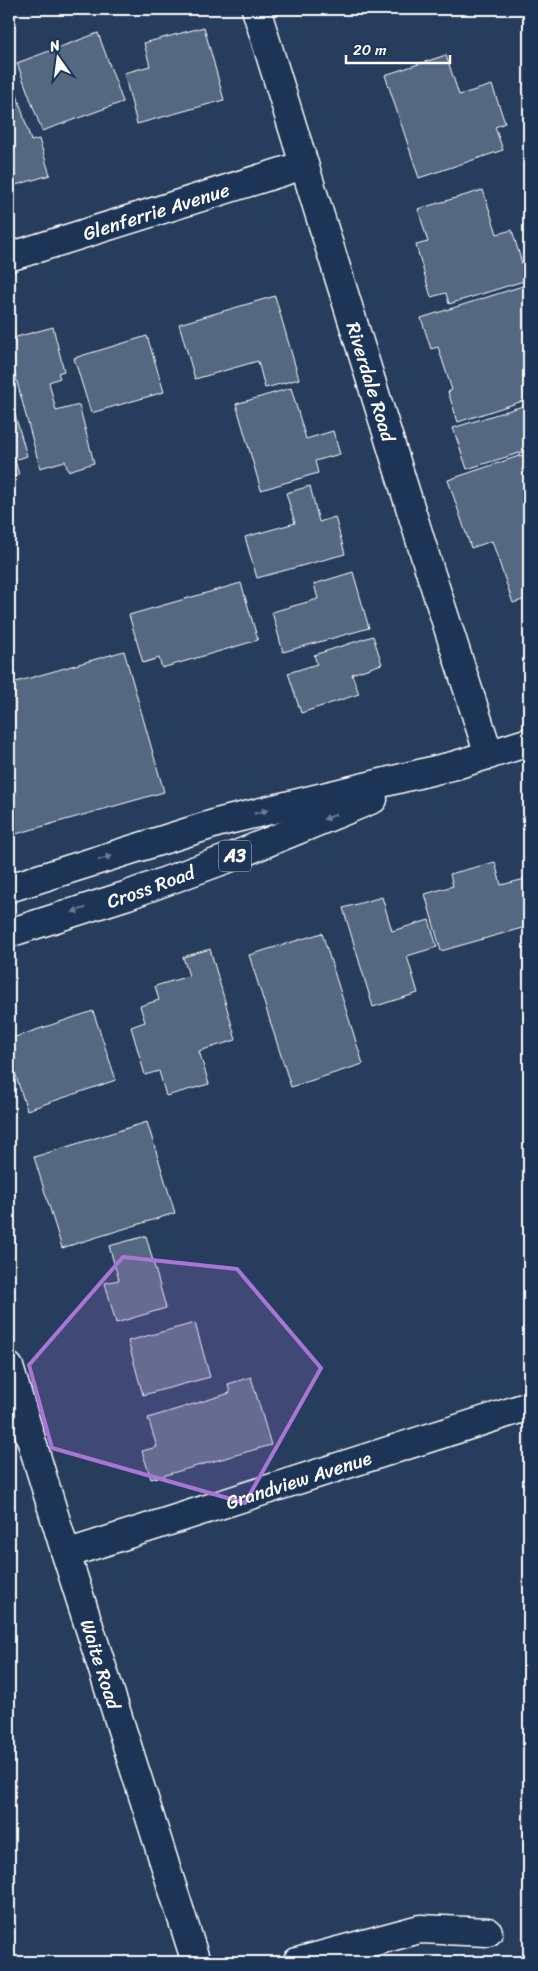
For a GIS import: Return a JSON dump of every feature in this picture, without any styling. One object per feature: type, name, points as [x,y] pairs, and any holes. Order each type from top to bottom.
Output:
[{"type":"main road","name":"Riverdale Road","points":[[256,9],[489,755]]},
{"type":"main road","name":"Glenferrie Avenue","points":[[9,257],[304,165]]},
{"type":"main road","name":"Cross Road","points":[[9,888],[220,822],[456,765],[529,742]]},
{"type":"main road","name":"Cross Road","points":[[9,933],[128,895],[229,858],[456,765]]},
{"type":"main road","name":"Waite Road","points":[[9,1367],[66,1554],[196,1962]]},
{"type":"main road","name":"Grandview Avenue","points":[[66,1554],[529,1406]]},
{"type":"main road","points":[[296,1962],[420,1929],[488,1932]]},
{"type":"highlighted area","points":[[123,1257],[237,1269],[321,1368],[245,1503],[52,1448],[29,1365]]},
{"type":"building","points":[[204,27],[224,100],[137,124],[124,73],[150,66],[144,43]]},
{"type":"building","points":[[98,33],[123,102],[42,131],[17,63]]},
{"type":"building","points":[[446,55],[459,95],[492,85],[505,123],[495,127],[503,150],[419,178],[385,75]]},
{"type":"building","points":[[9,68],[31,141],[39,139],[50,175],[9,187]]},
{"type":"building","points":[[483,190],[497,234],[512,230],[527,280],[449,304],[446,293],[431,297],[416,245],[428,242],[418,209]]},
{"type":"building","points":[[529,284],[529,399],[458,422],[448,392],[452,390],[438,347],[431,349],[421,318]]},
{"type":"building","points":[[275,296],[299,379],[265,388],[258,361],[195,379],[179,324]]},
{"type":"building","points":[[53,327],[64,371],[58,373],[60,378],[49,382],[56,411],[79,405],[94,463],[68,471],[65,461],[40,468],[9,352],[9,339]]},
{"type":"building","points":[[147,336],[164,392],[91,413],[74,358]]},
{"type":"building","points":[[291,388],[306,439],[333,431],[340,454],[315,461],[318,473],[261,490],[236,404]]},
{"type":"building","points":[[9,394],[27,456],[15,460],[19,475],[9,478]]},
{"type":"building","points":[[529,404],[529,450],[467,469],[453,428]]},
{"type":"building","points":[[525,454],[529,468],[529,598],[513,603],[492,541],[471,548],[448,480]]},
{"type":"building","points":[[9,478],[13,491],[9,492]]},
{"type":"building","points":[[310,486],[319,522],[335,517],[345,554],[257,578],[245,537],[295,523],[286,493]]},
{"type":"building","points":[[353,572],[369,628],[283,652],[272,612],[318,599],[314,584]]},
{"type":"building","points":[[241,583],[258,640],[162,668],[159,658],[143,663],[129,615]]},
{"type":"building","points":[[373,636],[382,664],[352,674],[359,694],[301,713],[288,673],[317,664],[314,655]]},
{"type":"building","points":[[124,651],[164,792],[9,836],[9,684]]},
{"type":"building","points":[[495,862],[501,885],[529,878],[529,926],[441,951],[425,894],[453,886],[450,874]]},
{"type":"building","points":[[382,897],[392,931],[429,920],[437,947],[407,956],[418,993],[373,1007],[343,908]]},
{"type":"building","points":[[322,933],[363,1064],[291,1087],[249,955]]},
{"type":"building","points":[[210,949],[236,1040],[199,1051],[209,1084],[166,1096],[159,1071],[145,1075],[131,1027],[145,1022],[140,1006],[159,1000],[155,986],[189,976],[183,957]]},
{"type":"building","points":[[93,1011],[116,1080],[27,1110],[9,1055],[9,1039]]},
{"type":"building","points":[[147,1122],[175,1213],[62,1248],[34,1157]]},
{"type":"building","points":[[146,1236],[166,1308],[116,1323],[105,1283],[119,1280],[109,1246]]},
{"type":"building","points":[[195,1323],[210,1377],[143,1395],[128,1341]]},
{"type":"building","points":[[251,1377],[271,1445],[151,1479],[142,1451],[157,1447],[148,1418],[230,1393],[228,1384]]}]
